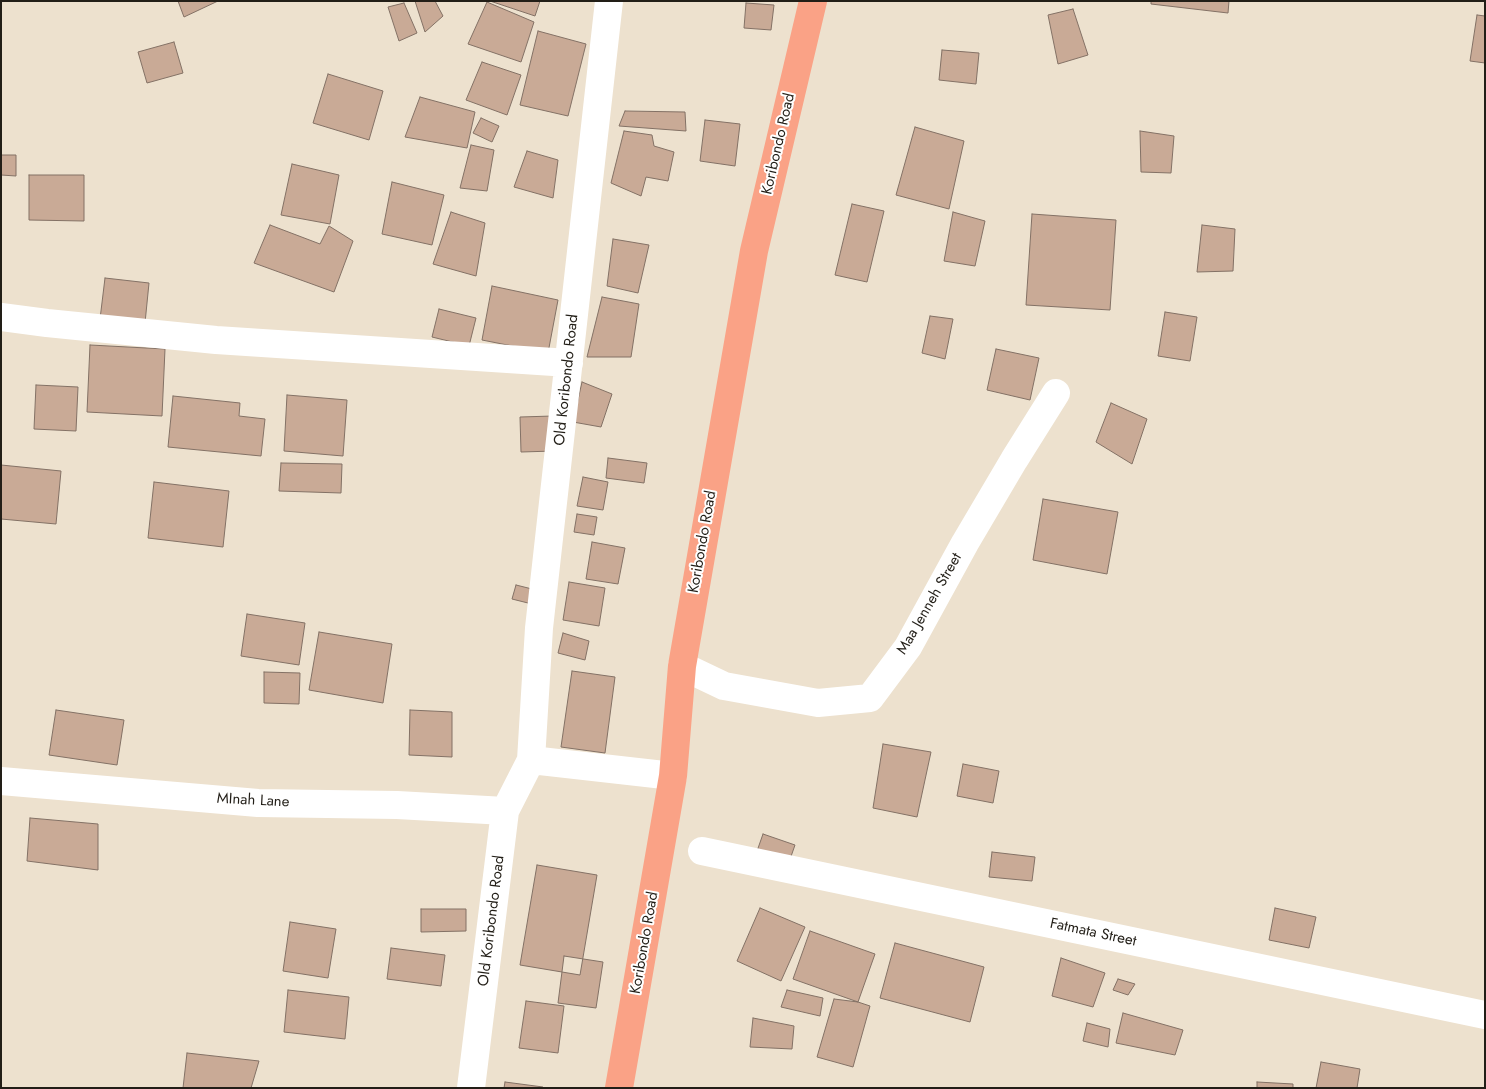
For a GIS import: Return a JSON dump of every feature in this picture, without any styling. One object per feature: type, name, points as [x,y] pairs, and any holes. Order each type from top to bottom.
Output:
[{"type":"highway","name":"Koribondo Road","points":[[620,1088],[673,776],[682,666],[754,251],[813,1]]},
{"type":"street","name":"Old Koribondo Road","points":[[472,1088],[505,811],[531,760],[538,628],[609,1]]},
{"type":"street","points":[[1,317],[216,340],[569,363]]},
{"type":"street","name":"Maa Jenneh Street","points":[[682,666],[724,686],[818,703],[870,698],[908,647],[965,543],[1056,393]]},
{"type":"street","points":[[531,760],[673,776]]},
{"type":"street","name":"MInah Lane","points":[[1,781],[258,803],[397,805],[505,811]]},
{"type":"street","name":"Fatmata Street","points":[[702,851],[1485,1015]]},
{"type":"building","points":[[178,1],[218,1],[184,17]]},
{"type":"building","points":[[415,1],[435,1],[443,16],[425,32]]},
{"type":"building","points":[[490,1],[540,1],[535,16]]},
{"type":"building","points":[[1151,1],[1229,1],[1228,13],[1151,4]]},
{"type":"building","points":[[487,2],[534,22],[521,62],[468,44]]},
{"type":"building","points":[[404,3],[417,33],[399,41],[388,7]]},
{"type":"building","points":[[746,3],[774,5],[771,30],[744,28]]},
{"type":"building","points":[[1073,9],[1088,55],[1058,64],[1048,15]]},
{"type":"building","points":[[1477,15],[1485,16],[1485,63],[1470,61]]},
{"type":"building","points":[[538,31],[586,44],[568,116],[520,105]]},
{"type":"building","points":[[174,42],[183,73],[147,83],[138,52]]},
{"type":"building","points":[[942,50],[979,53],[976,84],[939,80]]},
{"type":"building","points":[[482,62],[521,75],[507,115],[466,100]]},
{"type":"building","points":[[328,74],[383,91],[369,140],[313,123]]},
{"type":"building","points":[[420,97],[475,112],[467,148],[405,137]]},
{"type":"building","points":[[625,111],[685,112],[686,131],[619,126]]},
{"type":"building","points":[[481,118],[499,126],[492,142],[473,133]]},
{"type":"building","points":[[705,120],[740,124],[735,166],[700,161]]},
{"type":"building","points":[[915,127],[964,141],[949,209],[896,195]]},
{"type":"building","points":[[624,131],[652,135],[654,146],[674,152],[668,181],[646,177],[641,196],[611,183]]},
{"type":"building","points":[[1140,131],[1174,136],[1171,173],[1141,172]]},
{"type":"building","points":[[471,145],[494,150],[487,191],[460,188]]},
{"type":"building","points":[[527,151],[558,160],[553,198],[514,187]]},
{"type":"building","points":[[1,155],[16,155],[16,176],[1,175]]},
{"type":"building","points":[[292,164],[339,175],[330,224],[281,215]]},
{"type":"building","points":[[29,175],[84,175],[84,221],[29,220]]},
{"type":"building","points":[[392,182],[444,195],[432,245],[382,234]]},
{"type":"building","points":[[852,204],[884,211],[867,282],[835,275]]},
{"type":"building","points":[[451,212],[485,223],[476,276],[433,264]]},
{"type":"building","points":[[953,212],[985,221],[975,266],[944,261]]},
{"type":"building","points":[[1032,214],[1116,220],[1110,310],[1026,305]]},
{"type":"building","points":[[270,225],[320,244],[329,226],[353,241],[334,292],[254,263]]},
{"type":"building","points":[[1202,225],[1235,229],[1233,271],[1197,272]]},
{"type":"building","points":[[613,239],[649,245],[638,293],[607,286]]},
{"type":"building","points":[[105,278],[149,283],[145,323],[100,319]]},
{"type":"building","points":[[492,286],[558,300],[548,353],[482,340]]},
{"type":"building","points":[[602,297],[639,304],[631,357],[587,357]]},
{"type":"building","points":[[439,309],[476,318],[469,346],[432,337]]},
{"type":"building","points":[[1165,312],[1197,317],[1190,361],[1158,356]]},
{"type":"building","points":[[930,316],[953,319],[945,359],[922,353]]},
{"type":"building","points":[[90,345],[165,349],[162,416],[87,412]]},
{"type":"building","points":[[996,349],[1039,358],[1030,400],[987,390]]},
{"type":"building","points":[[582,382],[612,394],[601,427],[573,422]]},
{"type":"building","points":[[36,385],[78,387],[76,431],[34,429]]},
{"type":"building","points":[[287,395],[347,400],[343,456],[284,451]]},
{"type":"building","points":[[173,396],[240,403],[239,416],[265,419],[261,456],[168,447]]},
{"type":"building","points":[[1111,403],[1147,419],[1132,464],[1096,442]]},
{"type":"building","points":[[553,416],[554,451],[521,452],[520,417]]},
{"type":"building","points":[[608,458],[647,463],[644,483],[606,478]]},
{"type":"building","points":[[281,463],[342,464],[341,493],[279,491]]},
{"type":"building","points":[[1,465],[61,471],[56,524],[1,519]]},
{"type":"building","points":[[583,477],[608,482],[603,510],[577,506]]},
{"type":"building","points":[[154,482],[229,491],[223,547],[148,538]]},
{"type":"building","points":[[1043,499],[1118,512],[1107,574],[1033,560]]},
{"type":"building","points":[[577,514],[597,517],[594,535],[574,532]]},
{"type":"building","points":[[592,542],[625,548],[618,584],[586,579]]},
{"type":"building","points":[[569,582],[605,588],[599,626],[563,620]]},
{"type":"building","points":[[516,585],[536,590],[532,604],[512,599]]},
{"type":"building","points":[[247,614],[305,623],[299,665],[241,656]]},
{"type":"building","points":[[319,632],[392,644],[383,703],[309,690]]},
{"type":"building","points":[[563,633],[589,641],[585,660],[558,653]]},
{"type":"building","points":[[572,671],[615,677],[605,753],[561,747]]},
{"type":"building","points":[[264,672],[300,673],[299,704],[264,703]]},
{"type":"building","points":[[56,710],[124,720],[117,765],[49,755]]},
{"type":"building","points":[[410,710],[452,712],[452,757],[409,755]]},
{"type":"building","points":[[883,744],[931,752],[917,817],[873,808]]},
{"type":"building","points":[[963,764],[999,771],[993,803],[957,796]]},
{"type":"building","points":[[30,818],[98,824],[98,870],[27,861]]},
{"type":"building","points":[[763,834],[795,845],[788,865],[756,854]]},
{"type":"building","points":[[992,852],[1035,857],[1032,881],[989,877]]},
{"type":"building","points":[[537,865],[597,875],[580,975],[520,965]]},
{"type":"building","points":[[760,908],[805,927],[781,981],[737,961]]},
{"type":"building","points":[[1275,908],[1316,917],[1309,948],[1269,940]]},
{"type":"building","points":[[421,909],[466,909],[466,931],[421,932]]},
{"type":"building","points":[[290,922],[336,929],[328,978],[283,971]]},
{"type":"building","points":[[810,931],[875,954],[858,1002],[793,979]]},
{"type":"building","points":[[895,943],[984,967],[970,1022],[880,998]]},
{"type":"building","points":[[391,948],[445,955],[441,986],[387,979]]},
{"type":"building","points":[[564,956],[603,962],[596,1008],[558,1003]]},
{"type":"building","points":[[1061,958],[1105,973],[1093,1007],[1052,996]]},
{"type":"building","points":[[1118,979],[1135,984],[1128,995],[1113,990]]},
{"type":"building","points":[[288,990],[349,997],[345,1039],[284,1032]]},
{"type":"building","points":[[787,990],[823,998],[820,1016],[781,1007]]},
{"type":"building","points":[[834,999],[858,1002],[870,1006],[853,1067],[817,1057]]},
{"type":"building","points":[[526,1001],[564,1006],[558,1053],[519,1048]]},
{"type":"building","points":[[1123,1013],[1183,1030],[1175,1055],[1116,1043]]},
{"type":"building","points":[[753,1018],[794,1026],[792,1049],[750,1047]]},
{"type":"building","points":[[1087,1023],[1110,1029],[1108,1047],[1083,1041]]},
{"type":"building","points":[[187,1053],[259,1061],[251,1088],[183,1088]]},
{"type":"building","points":[[1321,1062],[1360,1069],[1357,1088],[1316,1088]]},
{"type":"building","points":[[505,1082],[543,1087],[543,1088],[504,1088]]},
{"type":"building","points":[[1257,1082],[1293,1084],[1293,1088],[1257,1088]]}]
